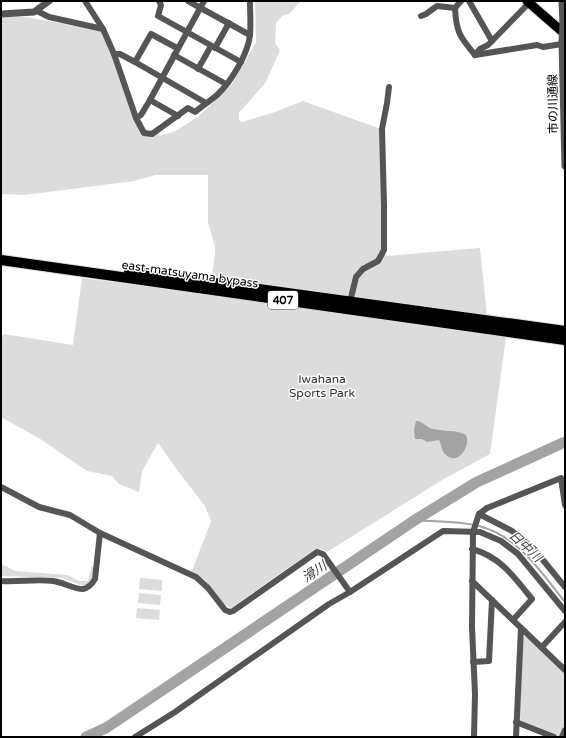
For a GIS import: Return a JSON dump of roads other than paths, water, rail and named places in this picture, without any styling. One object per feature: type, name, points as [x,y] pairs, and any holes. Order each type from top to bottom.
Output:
[{"type":"highway","name":"east-matsuyama bypass","points":[[1,254],[565,332]]},
{"type":"highway","name":"east-matsuyama bypass","points":[[1,260],[565,340]]},
{"type":"main road","points":[[528,2],[563,36]]},
{"type":"street","points":[[1,14],[29,13],[37,11],[49,1]]},
{"type":"street","points":[[85,1],[103,29],[114,54],[136,118],[144,133],[152,134],[188,108],[195,112],[218,94],[226,84],[241,62],[248,46],[250,35],[248,1]]},
{"type":"street","points":[[159,1],[161,4],[158,16],[241,62]]},
{"type":"street","points":[[188,1],[250,35]]},
{"type":"street","points":[[136,118],[141,115],[150,100],[204,1]]},
{"type":"street","points":[[461,1],[458,3],[456,8],[458,32],[475,55]]},
{"type":"street","points":[[469,1],[492,41]]},
{"type":"street","name":"市の川通線","points":[[562,1],[565,166]]},
{"type":"street","points":[[475,55],[480,49],[488,45],[528,2]]},
{"type":"street","points":[[421,16],[437,6],[456,8]]},
{"type":"street","points":[[37,11],[49,17],[103,29]]},
{"type":"street","points":[[198,69],[229,23]]},
{"type":"street","points":[[135,62],[151,34],[178,48]]},
{"type":"street","points":[[475,55],[537,46],[543,47],[563,36]]},
{"type":"street","points":[[114,54],[120,54],[206,103]]},
{"type":"street","points":[[174,55],[226,84]]},
{"type":"street","points":[[350,302],[356,277],[363,269],[378,261],[384,250],[382,129],[389,87]]},
{"type":"street","points":[[150,100],[178,116]]},
{"type":"street","points":[[474,737],[475,694],[473,662],[472,549],[473,532],[479,516],[486,508],[561,478],[565,505]]},
{"type":"street","points":[[1,487],[39,507],[70,515],[100,533],[196,577],[208,588],[223,609],[230,612],[314,553],[320,552],[323,554],[348,590]]},
{"type":"street","points":[[479,516],[512,531],[534,549],[565,586]]},
{"type":"street","points":[[135,737],[175,712],[348,590],[442,531],[480,532],[501,541],[518,554],[565,611]]},
{"type":"street","points":[[1,581],[14,582],[43,580],[64,583],[79,588],[86,588],[91,585],[95,579],[100,533]]},
{"type":"street","points":[[472,549],[492,557],[500,563],[532,599],[513,620]]},
{"type":"street","points":[[472,581],[565,670]]},
{"type":"street","points":[[473,662],[489,661],[492,600]]},
{"type":"street","points":[[542,647],[565,622]]},
{"type":"street","points":[[516,737],[521,628]]},
{"type":"street","points":[[516,722],[554,737]]},
{"type":"street","points":[[562,737],[565,730]]},
{"type":"waterway","name":"滑川","points":[[86,737],[106,728],[415,520],[477,482],[565,442]]},
{"type":"waterway","name":"日中川","points":[[415,520],[463,523],[479,526],[506,538],[528,556],[565,602]]},
{"type":"park label","name":"Iwahana Sports Park","points":[[322,386]]}]
